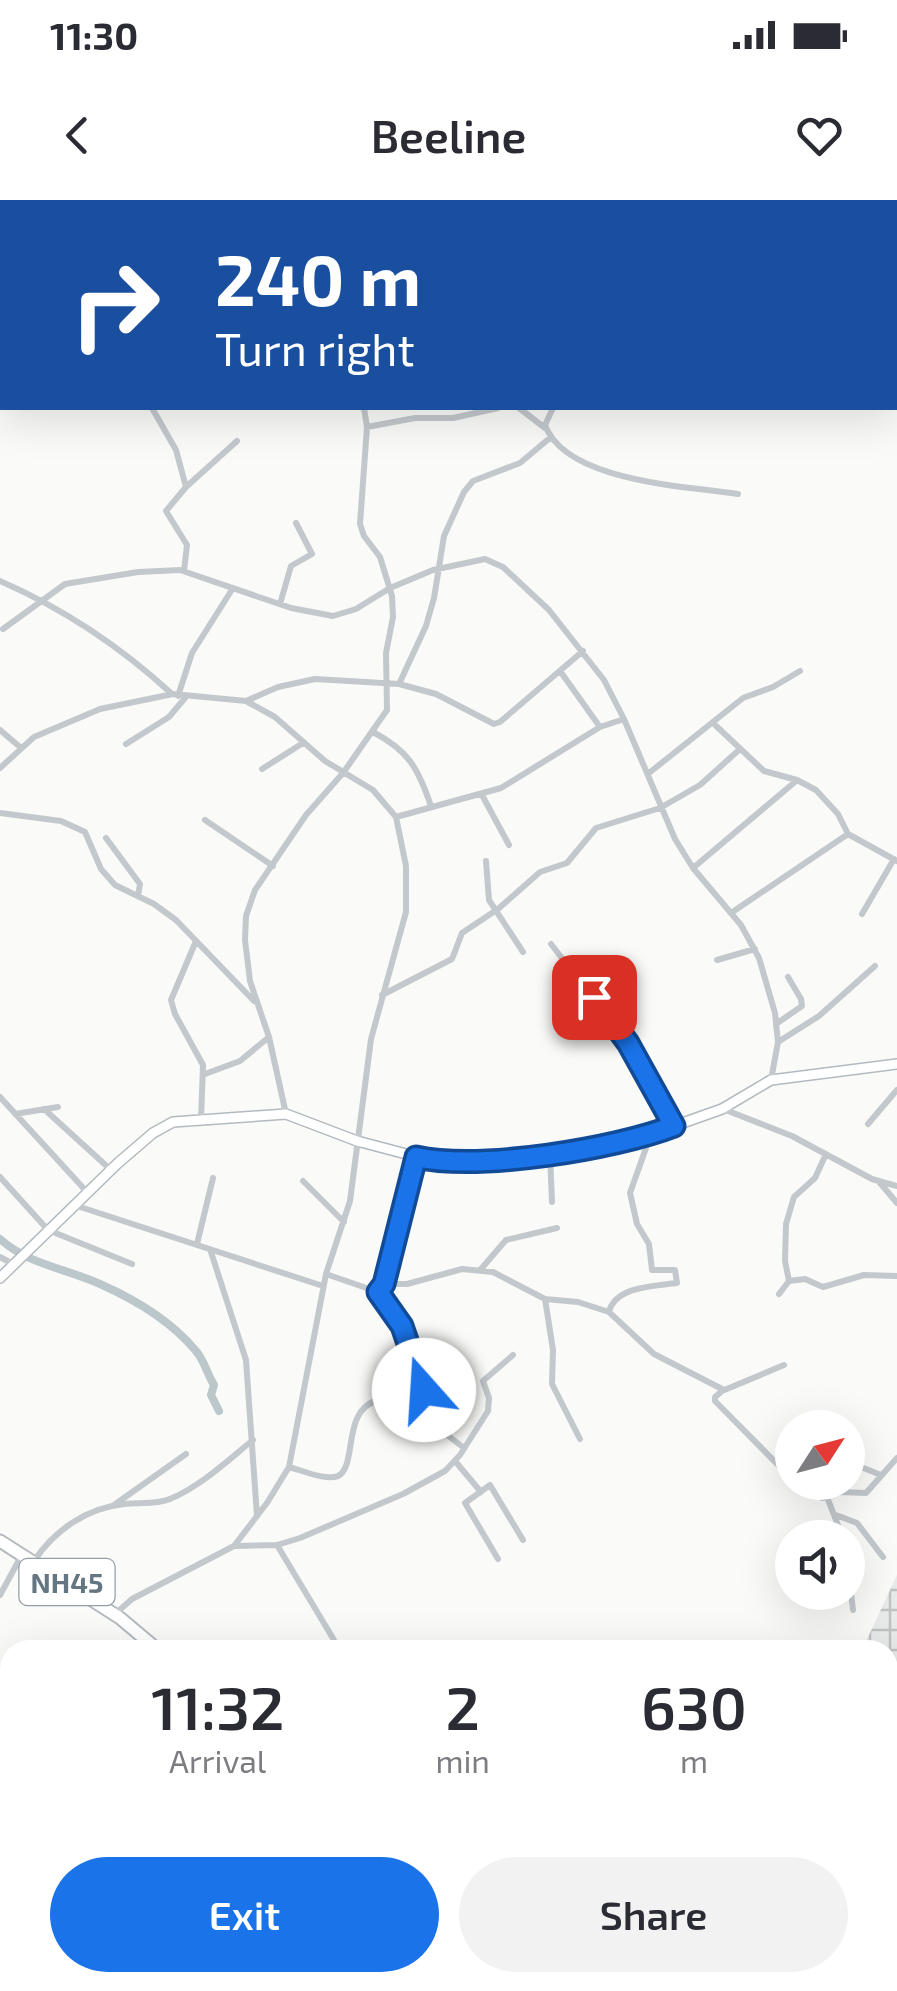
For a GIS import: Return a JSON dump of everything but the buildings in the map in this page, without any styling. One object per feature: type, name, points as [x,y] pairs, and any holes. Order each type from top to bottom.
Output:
[{"type":"highway","name":"NH45","points":[[0,1541],[145,1640]]},
{"type":"highway","name":"NH45","points":[[0,1549],[113,1616]]},
{"type":"street","points":[[153,410],[176,450],[186,487]]},
{"type":"street","points":[[286,1114],[247,960],[245,927],[254,890],[306,814],[343,773],[387,710],[386,653],[393,617],[390,588],[380,557],[360,524],[367,427],[364,410]]},
{"type":"street","points":[[522,410],[577,458],[609,473],[738,494]]},
{"type":"street","points":[[546,428],[552,410]]},
{"type":"street","points":[[367,427],[408,418],[440,420],[468,411]]},
{"type":"street","points":[[400,684],[422,640],[448,524],[469,484],[520,463],[552,437]]},
{"type":"street","points":[[184,571],[187,545],[166,511],[186,487],[237,441]]},
{"type":"street","points":[[280,604],[291,566],[312,554],[296,523]]},
{"type":"street","points":[[3,630],[58,588],[72,582],[160,570],[184,571],[323,616],[343,614],[440,567],[472,559],[495,562],[549,610],[604,680],[660,808],[693,868],[756,949],[776,1024],[778,1042],[772,1080]]},
{"type":"street","points":[[0,581],[43,600],[179,696]]},
{"type":"street","points":[[126,744],[169,717],[192,654],[233,588]]},
{"type":"street","points":[[246,702],[278,687],[315,678],[400,684],[436,694],[494,724],[583,651]]},
{"type":"street","points":[[648,774],[743,698],[800,671]]},
{"type":"street","points":[[560,672],[600,727]]},
{"type":"street","points":[[0,768],[20,746],[82,714],[179,696],[246,702],[275,717],[343,773],[364,782],[396,817],[406,866],[408,901],[371,1039],[350,1201],[323,1286],[289,1467],[234,1546],[132,1599],[113,1616]]},
{"type":"street","points":[[396,817],[482,795],[515,780],[600,727],[624,719]]},
{"type":"street","points":[[713,723],[764,772],[797,780],[829,802],[848,834],[896,860],[862,914]]},
{"type":"street","points":[[0,730],[20,746]]},
{"type":"street","points":[[373,732],[404,752],[418,772],[431,807]]},
{"type":"street","points":[[262,769],[303,743]]},
{"type":"street","points":[[381,995],[452,959],[462,933],[540,872],[572,859],[596,828],[660,808],[700,785],[740,749]]},
{"type":"street","points":[[693,868],[797,780]]},
{"type":"street","points":[[482,795],[509,845]]},
{"type":"street","points":[[0,813],[77,826],[90,839],[96,860],[107,877],[176,920],[258,1006]]},
{"type":"street","points":[[205,820],[273,866]]},
{"type":"street","points":[[731,913],[848,834]]},
{"type":"street","points":[[106,838],[140,884],[138,896]]},
{"type":"street","points":[[486,861],[487,893],[523,952]]},
{"type":"street","points":[[196,941],[171,1000],[205,1074],[201,1120]]},
{"type":"street","points":[[551,944],[622,1033],[674,1126]]},
{"type":"street","points":[[717,960],[756,949]]},
{"type":"street","points":[[778,1042],[819,1016],[875,966]]},
{"type":"street","points":[[776,1024],[802,1006],[788,976]]},
{"type":"street","points":[[205,1074],[240,1061],[269,1037]]},
{"type":"street","points":[[0,1278],[111,1170],[173,1122],[286,1114],[358,1141],[416,1157],[462,1161],[550,1154],[651,1134],[722,1108],[772,1080],[897,1064]]},
{"type":"street","points":[[868,1124],[897,1090]]},
{"type":"street","points":[[0,1097],[87,1192]]},
{"type":"street","points":[[15,1114],[58,1107]]},
{"type":"street","points":[[722,1108],[755,1119],[880,1182],[897,1186]]},
{"type":"street","points":[[44,1109],[111,1170]]},
{"type":"street","points":[[609,1312],[617,1296],[677,1283],[675,1270],[652,1270],[649,1244],[637,1224],[630,1193],[651,1134]]},
{"type":"street","points":[[550,1154],[552,1202]]},
{"type":"street","points":[[779,1294],[789,1281],[786,1224],[794,1196],[815,1178],[826,1154]]},
{"type":"street","points":[[378,1292],[384,1284],[416,1157]]},
{"type":"street","points":[[0,1177],[48,1230],[132,1264]]},
{"type":"street","points":[[197,1244],[213,1178]]},
{"type":"street","points":[[303,1181],[344,1222]]},
{"type":"street","points":[[880,1182],[897,1203]]},
{"type":"street","points":[[74,1205],[323,1286]]},
{"type":"street","points":[[481,1269],[506,1240],[557,1228]]},
{"type":"street","points":[[210,1249],[246,1360],[257,1518]]},
{"type":"street","points":[[0,1257],[14,1265]]},
{"type":"street","points":[[384,1284],[407,1284],[452,1270],[481,1269],[544,1299],[578,1302],[609,1312],[654,1354],[724,1390]]},
{"type":"street","points":[[326,1274],[378,1292],[402,1326],[422,1380],[420,1414]]},
{"type":"street","points":[[789,1281],[805,1280],[823,1287],[864,1275],[897,1276]]},
{"type":"street","points":[[544,1299],[553,1350],[552,1384],[580,1439]]},
{"type":"street","points":[[234,1546],[277,1545],[300,1538],[437,1477],[455,1461],[488,1410],[489,1398],[483,1382],[513,1355]]},
{"type":"street","points":[[775,1462],[716,1404],[714,1396],[784,1364]]},
{"type":"street","points":[[289,1467],[330,1477],[341,1473],[356,1422],[372,1401],[420,1414],[464,1448]]},
{"type":"street","points":[[34,1561],[58,1532],[82,1517],[114,1506],[170,1499],[254,1440]]},
{"type":"street","points":[[114,1506],[186,1454]]},
{"type":"street","points":[[865,1493],[897,1458]]},
{"type":"street","points":[[455,1461],[480,1492]]},
{"type":"street","points":[[865,1469],[881,1475]]},
{"type":"street","points":[[498,1559],[465,1503],[480,1492],[490,1485],[524,1540]]},
{"type":"street","points":[[829,1500],[838,1520]]},
{"type":"street","points":[[836,1515],[857,1524],[883,1557]]},
{"type":"street","points":[[277,1545],[334,1640]]},
{"type":"street","points":[[0,1595],[19,1560]]},
{"type":"shaded area","points":[[897,1575],[897,1640],[867,1640]]},
{"type":"waterway","points":[[0,1239],[35,1260],[113,1290],[164,1321],[199,1355],[214,1385],[211,1395],[219,1411]]},
{"type":"route","points":[[424,1390],[402,1326],[378,1292],[384,1284],[416,1157],[462,1161],[550,1154],[630,1140],[674,1126],[628,1043],[594,997]]}]
